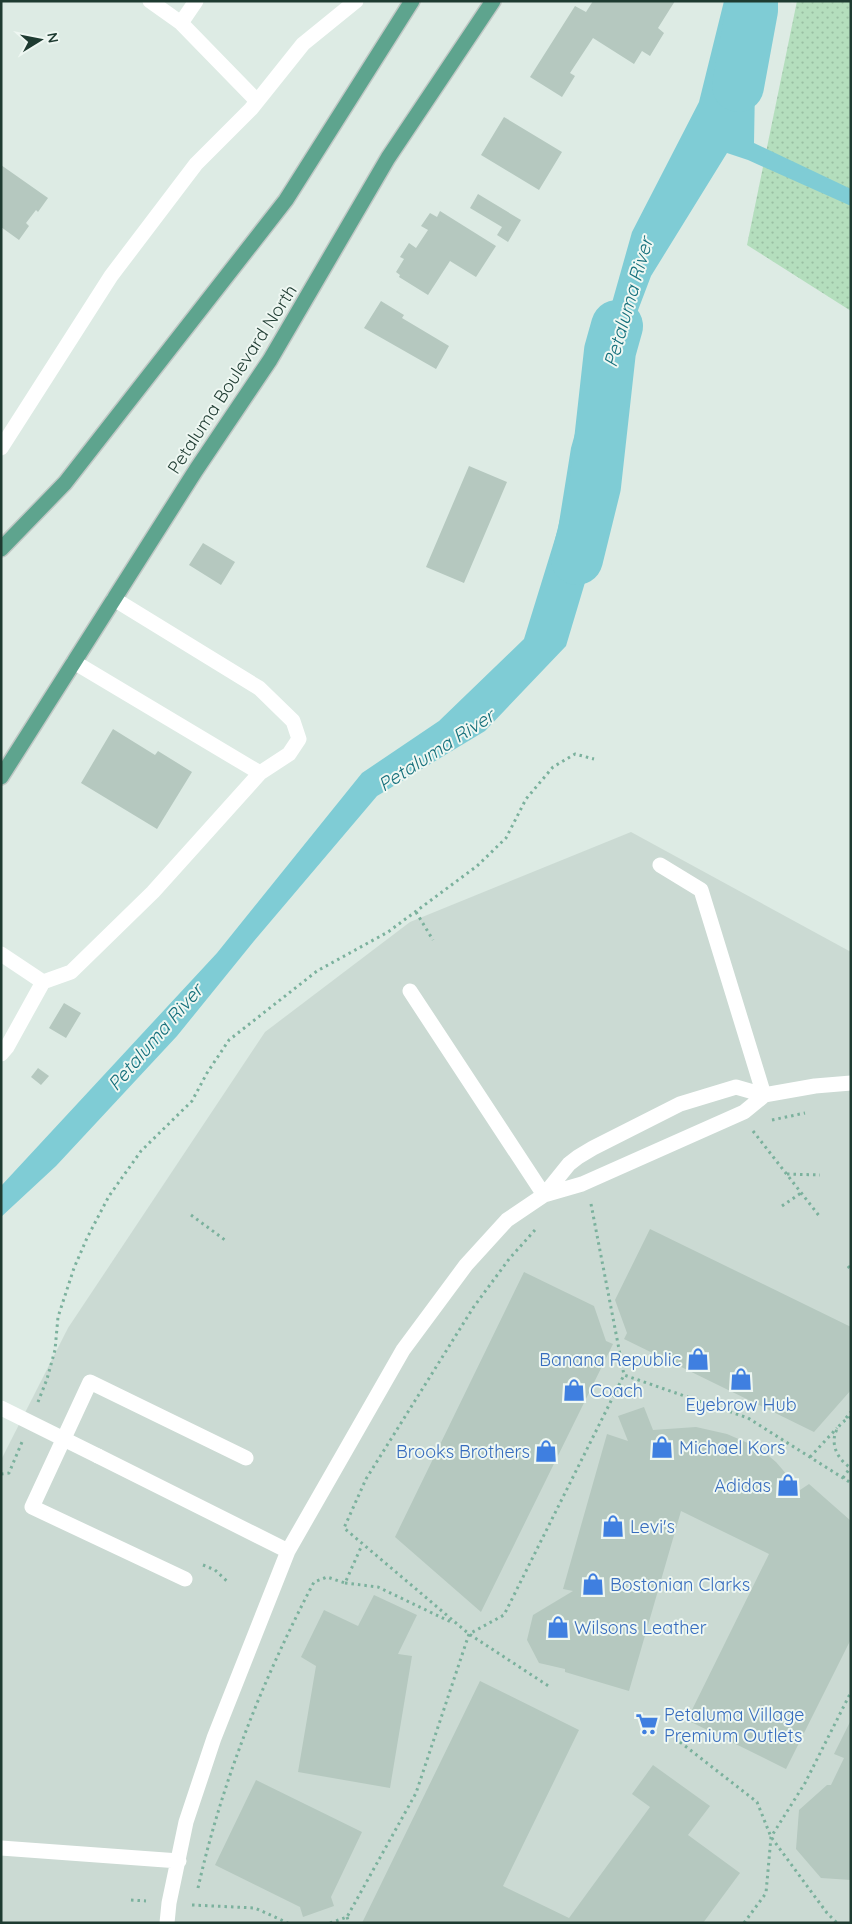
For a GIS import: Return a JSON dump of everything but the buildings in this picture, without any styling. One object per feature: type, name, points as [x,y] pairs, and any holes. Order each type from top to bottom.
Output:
[{"type":"main road","points":[[1,549],[66,483],[286,200],[412,1]]},
{"type":"main road","name":"Petaluma Boulevard North","points":[[1,777],[196,470],[270,360],[388,158],[493,1]]},
{"type":"street","points":[[150,1],[181,23],[257,101]]},
{"type":"street","points":[[181,23],[196,1]]},
{"type":"street","points":[[1,448],[110,276],[196,164],[257,101],[303,44],[356,1]]},
{"type":"street","points":[[1,1054],[7,1047],[43,982],[71,972],[153,892],[260,773],[289,754],[299,739],[293,722],[259,688],[114,599]]},
{"type":"street","points":[[74,662],[260,773]]},
{"type":"street","points":[[660,865],[701,890],[765,1094]]},
{"type":"street","points":[[1,954],[43,982]]},
{"type":"street","points":[[410,992],[544,1195]]},
{"type":"street","points":[[167,1923],[169,1903],[186,1822],[214,1738],[288,1551],[403,1350],[466,1265],[507,1220],[544,1195],[569,1164],[593,1148],[680,1104],[736,1087],[765,1094],[851,1083]]},
{"type":"street","points":[[544,1195],[582,1184],[744,1112],[765,1094]]},
{"type":"street","points":[[185,1579],[32,1507],[90,1382],[246,1458]]},
{"type":"street","points":[[1,1408],[288,1551]]},
{"type":"street","points":[[1,1848],[179,1862]]},
{"type":"path","points":[[37,1405],[55,1350],[58,1317],[74,1268],[109,1196],[141,1151],[192,1101],[207,1073],[229,1040],[317,971],[388,932],[477,866],[506,838],[526,799],[553,766],[575,754],[594,759]]},
{"type":"path","points":[[416,912],[433,940]]},
{"type":"path","points":[[767,1121],[813,1112]]},
{"type":"path","points":[[749,1125],[820,1217]]},
{"type":"path","points":[[786,1174],[820,1175]]},
{"type":"path","points":[[782,1206],[801,1193]]},
{"type":"path","points":[[330,1923],[347,1917],[416,1793],[469,1634],[504,1615],[624,1375],[590,1203]]},
{"type":"path","points":[[190,1215],[225,1240]]},
{"type":"path","points":[[540,1226],[508,1259],[473,1308],[366,1479],[344,1528],[469,1634],[550,1688]]},
{"type":"path","points":[[848,1266],[851,1270]]},
{"type":"path","points":[[624,1375],[748,1418],[851,1483]]},
{"type":"path","points":[[810,1457],[851,1412]]},
{"type":"path","points":[[843,1478],[850,1468],[837,1456],[834,1448],[834,1439],[841,1424],[851,1417]]},
{"type":"path","points":[[1,1474],[9,1473],[23,1439]]},
{"type":"path","points":[[345,1583],[362,1545]]},
{"type":"path","points":[[197,1889],[216,1818],[239,1747],[266,1680],[314,1582],[327,1577],[345,1583],[378,1587],[459,1626]]},
{"type":"path","points":[[744,1923],[766,1893],[771,1837],[805,1783],[851,1692]]},
{"type":"path","points":[[680,1742],[757,1802],[771,1837],[827,1913],[837,1923]]},
{"type":"path","points":[[192,1914],[192,1905],[196,1897]]},
{"type":"path","points":[[131,1900],[147,1901]]},
{"type":"path","points":[[192,1905],[255,1908],[288,1923]]},
{"type":"path","points":[[347,1917],[349,1923]]},
{"type":"shaded area","name":"Petaluma Village Premium Outlets","points":[[631,832],[851,952],[851,1923],[1,1923],[1,1460],[68,1328],[265,1032],[410,922]]},
{"type":"green space","points":[[797,1],[851,1],[851,311],[747,245]]},
{"type":"water","points":[[724,1],[750,1],[755,86],[754,143],[851,189],[851,206],[748,160],[727,153],[651,276],[591,434],[598,539],[566,646],[485,731],[377,796],[254,941],[177,1036],[56,1166],[1,1217],[1,1186],[217,953],[362,773],[439,721],[524,639],[558,529],[571,448],[632,232],[699,102]]},
{"type":"waterway","name":"Petaluma River","points":[[738,86],[752,1]]},
{"type":"waterway","name":"Petaluma River","points":[[577,559],[595,486],[610,351],[617,326]]},
{"type":"place","name":"Banana Republic","points":[[698,1359]]},
{"type":"place","name":"Eyebrow Hub","points":[[741,1379]]},
{"type":"place","name":"Coach","points":[[574,1390]]},
{"type":"place","name":"Michael Kors","points":[[662,1447]]},
{"type":"place","name":"Brooks Brothers","points":[[546,1451]]},
{"type":"place","name":"Adidas","points":[[788,1485]]},
{"type":"place","name":"Levi's","points":[[613,1526]]},
{"type":"place","name":"Bostonian Clarks","points":[[593,1584]]},
{"type":"place","name":"Wilsons Leather","points":[[558,1627]]},
{"type":"place","name":"Petaluma Village Premium Outlets","points":[[647,1724]]}]
